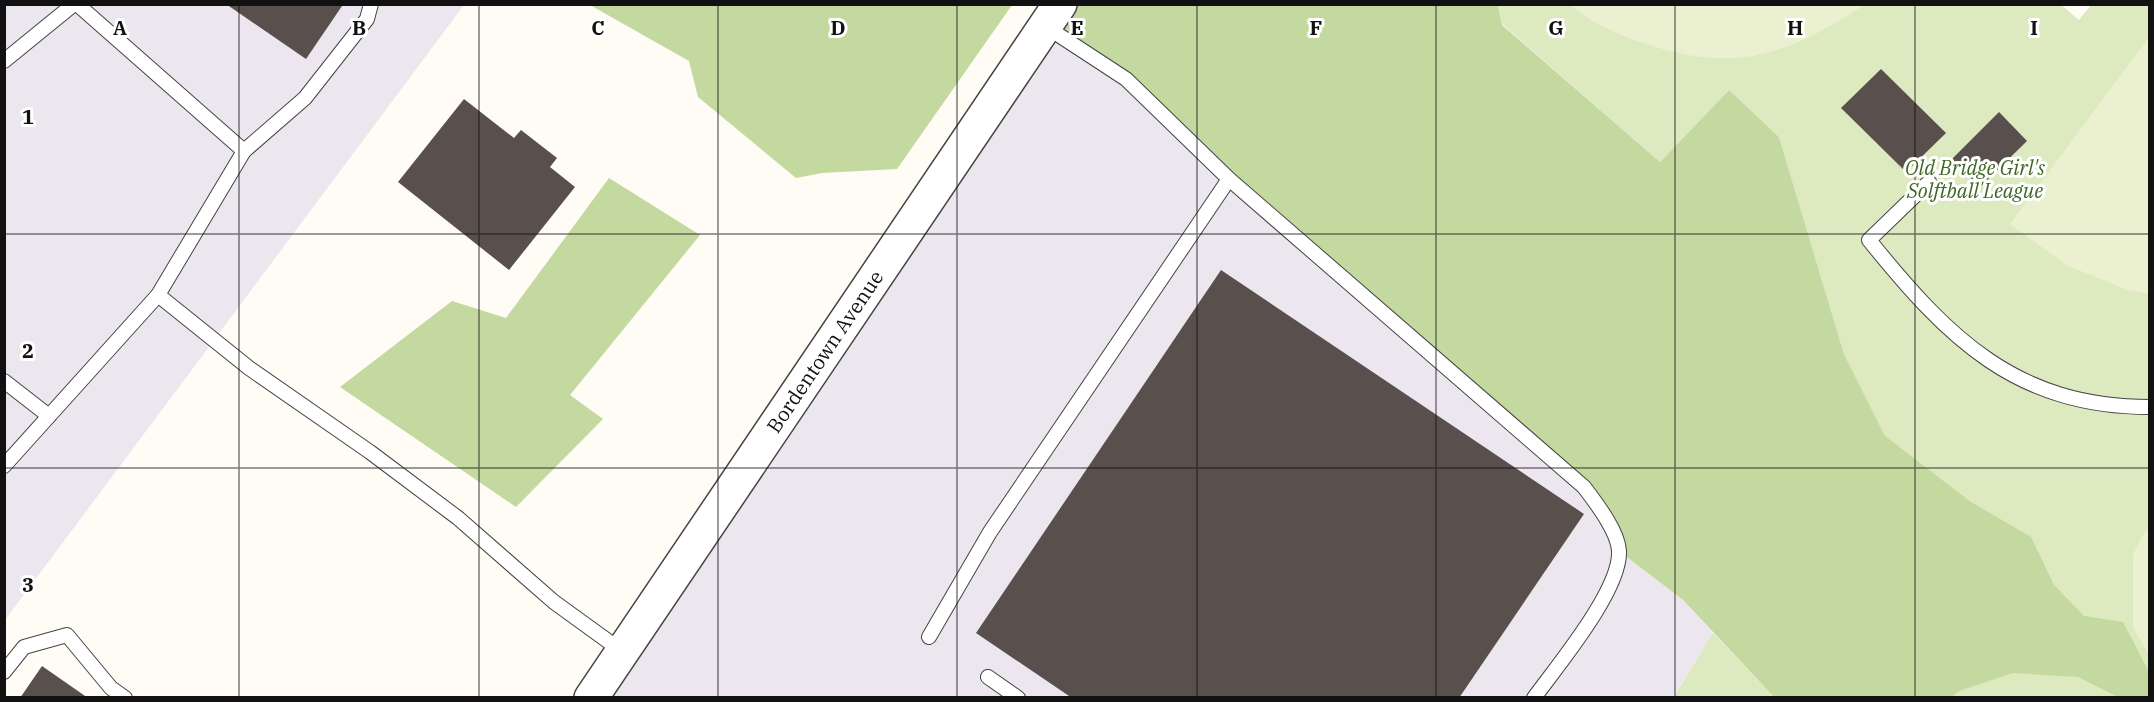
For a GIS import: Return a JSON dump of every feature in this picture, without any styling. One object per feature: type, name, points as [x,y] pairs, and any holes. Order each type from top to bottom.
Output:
[{"type":"street","name":"Bordentown Avenue","points":[[591,698],[1052,15]]},
{"type":"lane","points":[[4,61],[75,4],[244,151]]},
{"type":"lane","points":[[4,466],[158,295],[244,151],[305,98],[367,19],[371,4]]},
{"type":"lane","points":[[1052,15],[1126,79],[1229,179],[1584,487],[1605,516],[1619,551],[1610,588],[1584,630],[1534,698]]},
{"type":"lane","points":[[930,637],[990,532],[1229,179]]},
{"type":"lane","points":[[1929,182],[1869,240],[1914,296],[1964,344],[1995,365],[2034,386],[2117,407],[2150,407]]},
{"type":"lane","points":[[158,295],[249,368],[370,452],[449,512],[554,602],[623,652]]},
{"type":"lane","points":[[4,381],[49,416]]},
{"type":"lane","points":[[4,672],[24,647],[67,635],[111,688],[125,698]]},
{"type":"lane","points":[[988,677],[1018,698]]},
{"type":"shaded area","points":[[5,5],[464,5],[5,620]]},
{"type":"shaded area","points":[[1045,26],[1126,79],[1584,487],[1619,551],[1683,600],[1713,633],[1673,697],[591,698]]},
{"type":"green space","points":[[1060,4],[1498,5],[1502,25],[1660,162],[1729,90],[1779,137],[1844,354],[1885,436],[1971,502],[2031,537],[2054,585],[2084,616],[2123,622],[2149,672],[2149,697],[2118,697],[2078,677],[2013,673],[1959,691],[1952,697],[1774,697],[1683,600],[1619,551],[1584,487],[1126,79],[1045,26]]},
{"type":"green space","name":"Old Bridge Girl's Solftball League","points":[[2060,4],[2079,20],[2091,5],[2149,5],[2149,697],[1873,697],[1885,436],[1844,354],[1779,137],[1729,90],[1660,162],[1502,24],[1498,5]]},
{"type":"green space","points":[[590,5],[1012,5],[897,169],[822,173],[796,178],[698,97],[689,61]]},
{"type":"green space","points":[[1570,5],[1864,5],[1811,36],[1785,47],[1734,58],[1707,58],[1678,53],[1626,37],[1606,28]]},
{"type":"green space","points":[[2149,37],[2149,294],[2128,290],[2066,265],[2010,224]]},
{"type":"green space","points":[[609,178],[700,235],[570,395],[603,419],[516,507],[340,387],[452,301],[506,318]]},
{"type":"green space","points":[[2149,528],[2149,654],[2133,628],[2133,554]]},
{"type":"green space","points":[[1713,633],[1774,697],[1673,698]]},
{"type":"building","points":[[226,4],[340,4],[342,6],[306,59]]},
{"type":"building","points":[[1881,69],[1946,133],[1906,172],[1841,108]]},
{"type":"building","points":[[464,99],[514,138],[521,130],[557,158],[550,167],[575,187],[509,270],[398,182]]},
{"type":"building","points":[[1999,112],[2027,141],[1980,187],[1952,159]]},
{"type":"building","points":[[1221,270],[1584,514],[1459,698],[1072,698],[976,633]]},
{"type":"building","points":[[42,666],[88,698],[20,698]]}]
